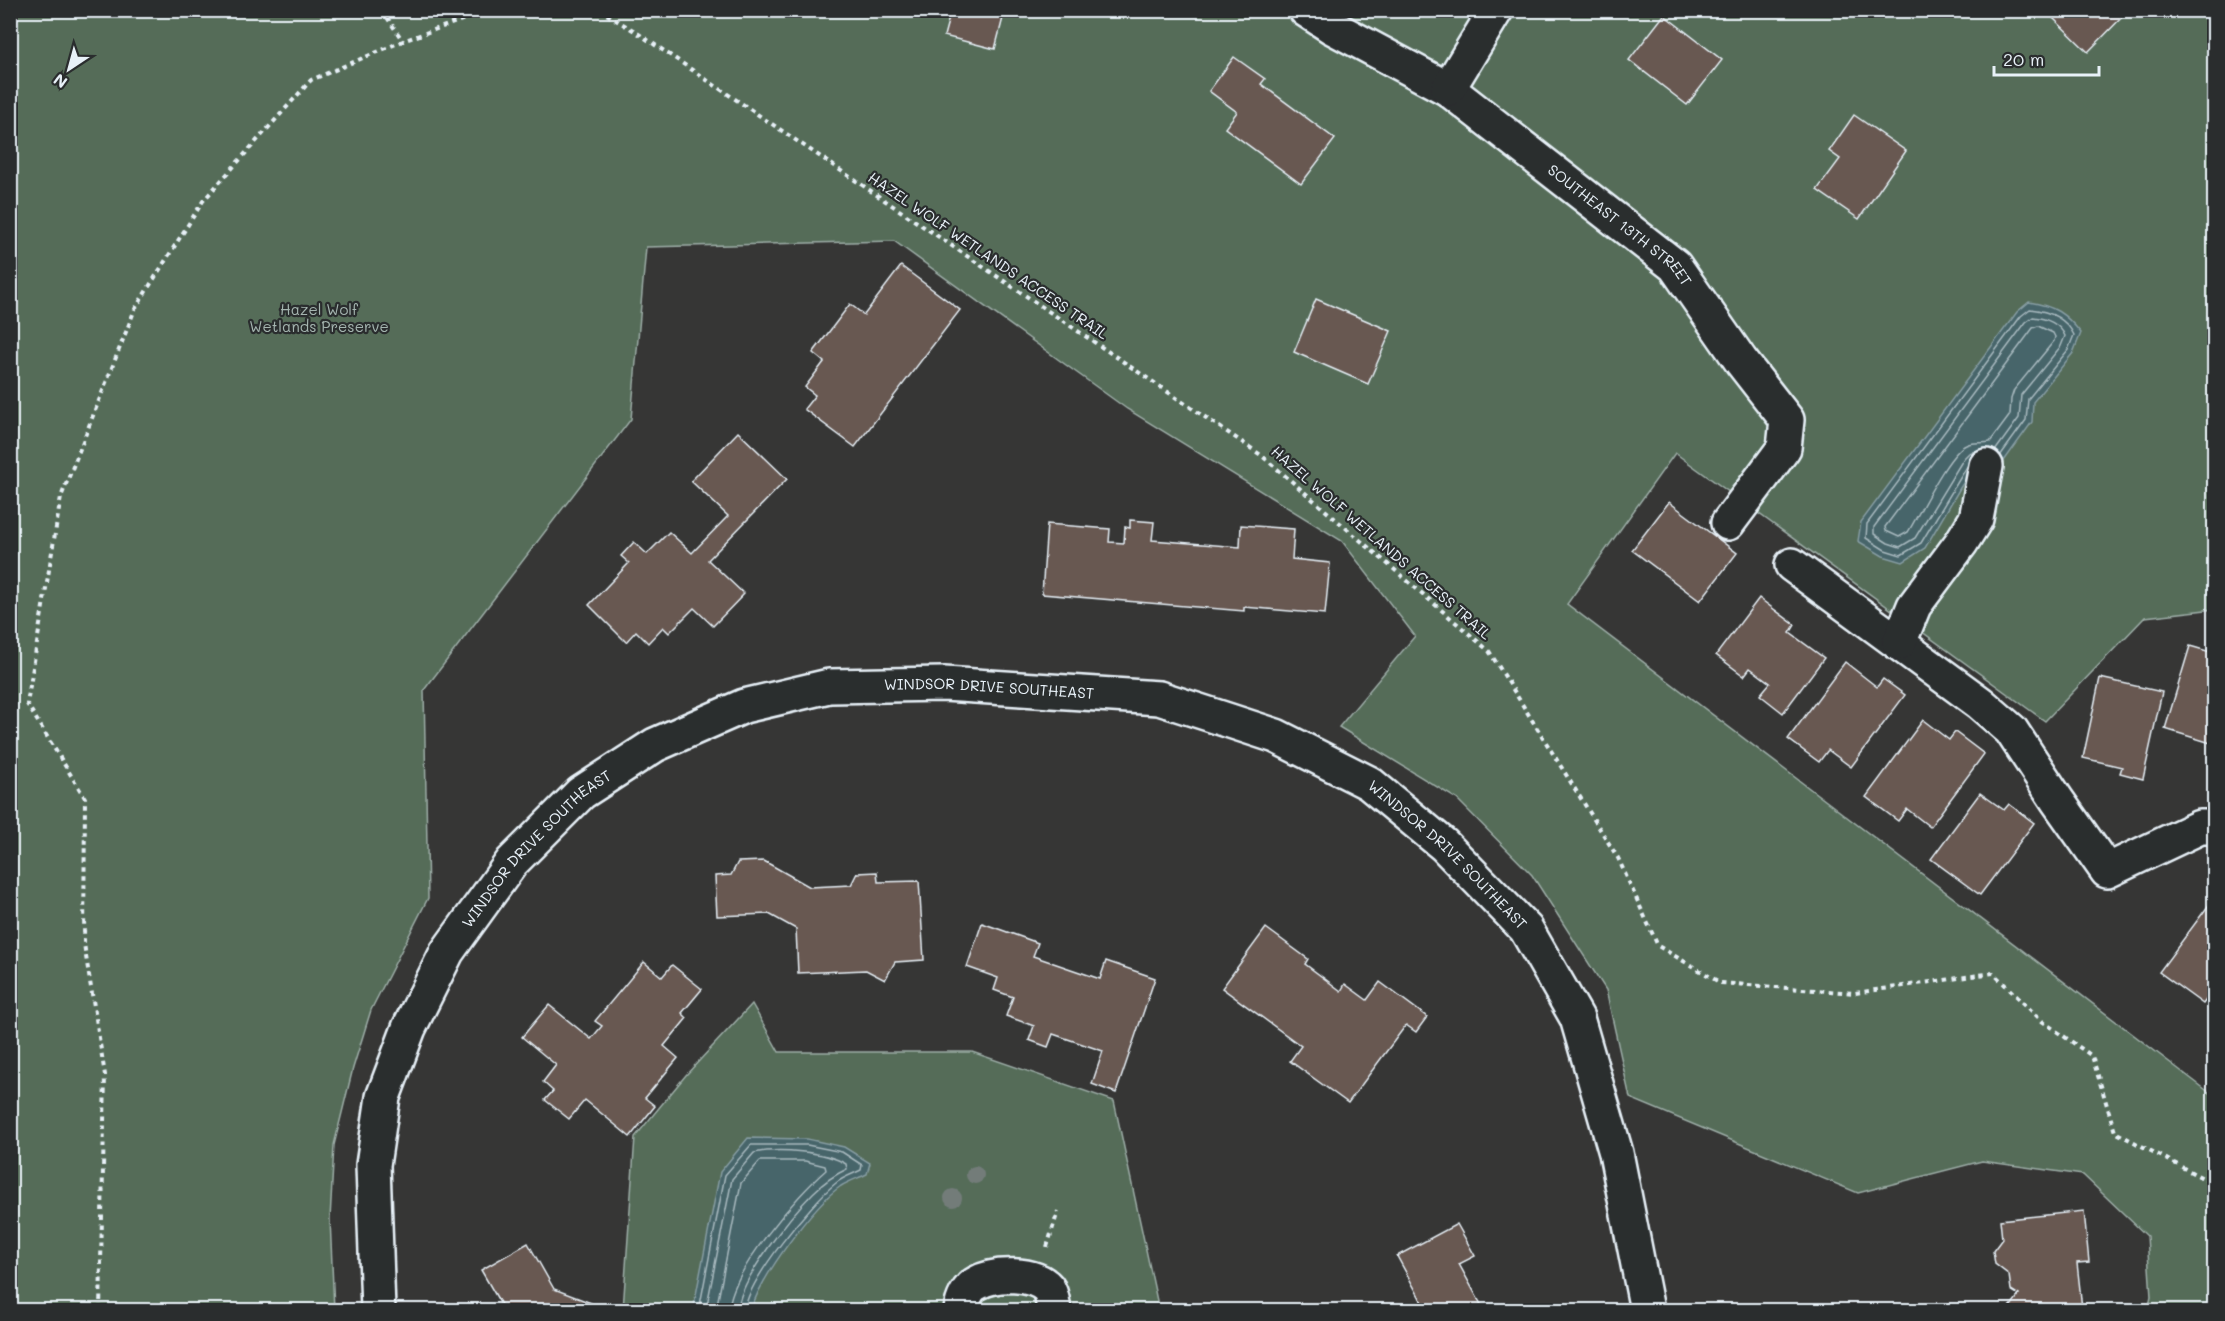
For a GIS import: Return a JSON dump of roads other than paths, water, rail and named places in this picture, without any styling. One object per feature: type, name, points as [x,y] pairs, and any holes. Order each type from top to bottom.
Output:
[{"type":"street","name":"SOUTHEAST 13TH STREET","points":[[1306,10],[1332,27],[1448,89],[1675,266],[1741,361],[1787,420],[1784,448],[1728,523]]},
{"type":"street","points":[[1448,89],[1496,10]]},
{"type":"street","points":[[1899,643],[1914,606],[1976,519],[1986,466]]},
{"type":"street","points":[[1792,565],[1980,703],[2011,730],[2106,872],[2200,827],[2214,827]]},
{"type":"street","name":"WINDSOR DRIVE SOUTHEAST","points":[[378,1311],[373,1165],[383,1098],[409,1028],[447,952],[512,862],[581,793],[655,745],[744,706],[829,686],[944,684],[1158,698],[1200,711],[1276,736],[1369,783],[1444,845],[1526,929],[1577,1018],[1617,1153],[1647,1311]]},
{"type":"street","points":[[961,1311],[963,1301],[976,1283],[1019,1275],[1036,1279],[1049,1289],[1054,1311]]},
{"type":"water","points":[[2029,302],[2058,312],[2070,320],[2081,333],[2073,353],[2033,402],[2032,422],[1999,468],[1975,465],[1925,548],[1903,562],[1883,556],[1858,541],[1861,522],[2017,312]]},
{"type":"water","points":[[748,1138],[807,1139],[844,1147],[870,1163],[867,1174],[841,1186],[802,1225],[765,1280],[751,1310],[693,1310],[720,1172]]},
{"type":"park label","name":"Hazel Wolf Wetlands Preserve","points":[[319,318]]}]
